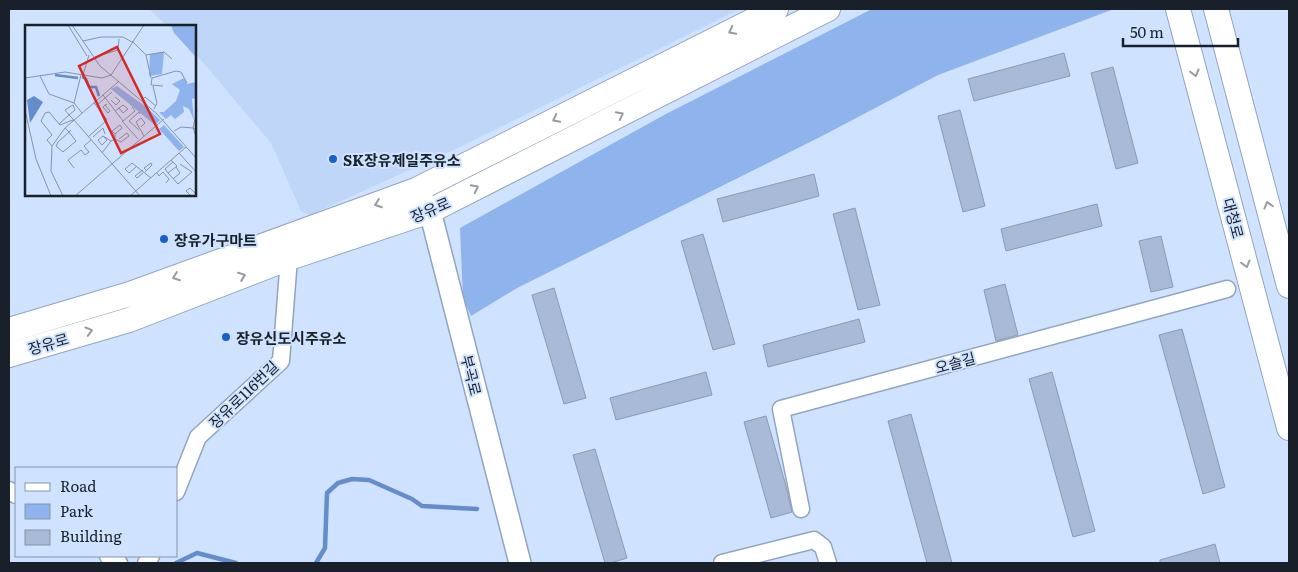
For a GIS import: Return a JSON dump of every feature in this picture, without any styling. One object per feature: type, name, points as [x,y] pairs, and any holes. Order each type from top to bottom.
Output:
[{"type":"main road","name":"장유로","points":[[9,330],[130,294],[416,190],[776,9]]},
{"type":"main road","name":"장유로","points":[[9,355],[129,320],[289,258],[430,212],[828,9]]},
{"type":"main road","name":"대청로","points":[[1178,9],[1289,428]]},
{"type":"main road","points":[[1216,9],[1289,286]]},
{"type":"street","name":"부곡로","points":[[416,190],[430,212],[520,563]]},
{"type":"street","name":"장유로116번길","points":[[178,487],[198,437],[280,361],[289,258]]},
{"type":"street","name":"오솔길","points":[[801,509],[781,409],[1227,289]]},
{"type":"street","points":[[722,563],[814,540],[822,547],[828,563]]},
{"type":"shaded area","points":[[149,9],[740,9],[460,147],[310,215],[301,211],[271,143],[196,54],[196,25],[166,25]]},
{"type":"green space","points":[[872,9],[1114,9],[938,75],[822,136],[517,288],[471,316],[463,298],[460,228],[664,115]]},
{"type":"building","points":[[1064,53],[1070,76],[974,101],[968,79]]},
{"type":"building","points":[[1113,67],[1138,163],[1116,169],[1091,73]]},
{"type":"building","points":[[960,110],[985,206],[963,212],[938,116]]},
{"type":"building","points":[[814,174],[819,196],[723,222],[717,199]]},
{"type":"building","points":[[1097,204],[1102,226],[1006,251],[1001,229]]},
{"type":"building","points":[[855,208],[880,305],[858,310],[833,214]]},
{"type":"building","points":[[703,234],[735,344],[713,350],[681,241]]},
{"type":"building","points":[[1161,236],[1173,287],[1151,292],[1139,241]]},
{"type":"building","points":[[1005,284],[1018,335],[996,341],[984,290]]},
{"type":"building","points":[[554,288],[586,398],[564,404],[532,295]]},
{"type":"building","points":[[859,319],[865,342],[768,367],[763,345]]},
{"type":"building","points":[[1182,329],[1225,487],[1203,494],[1159,335]]},
{"type":"building","points":[[706,372],[712,395],[616,420],[610,398]]},
{"type":"building","points":[[1052,372],[1095,531],[1073,537],[1029,379]]},
{"type":"building","points":[[911,414],[952,563],[927,563],[888,421]]},
{"type":"building","points":[[766,416],[792,512],[771,518],[744,422]]},
{"type":"building","points":[[595,449],[627,558],[611,563],[605,563],[573,455]]},
{"type":"building","points":[[1215,544],[1220,563],[1160,563],[1160,560]]},
{"type":"waterway","points":[[316,563],[325,548],[327,493],[338,483],[352,479],[369,480],[412,499],[422,506],[477,509]]},
{"type":"waterway","points":[[176,563],[197,553],[236,563]]},
{"type":"place","name":"SK장유제일주유소","points":[[333,159]]},
{"type":"place","name":"장유가구마트","points":[[164,239]]},
{"type":"place","name":"장유신도시주유소","points":[[226,337]]}]
